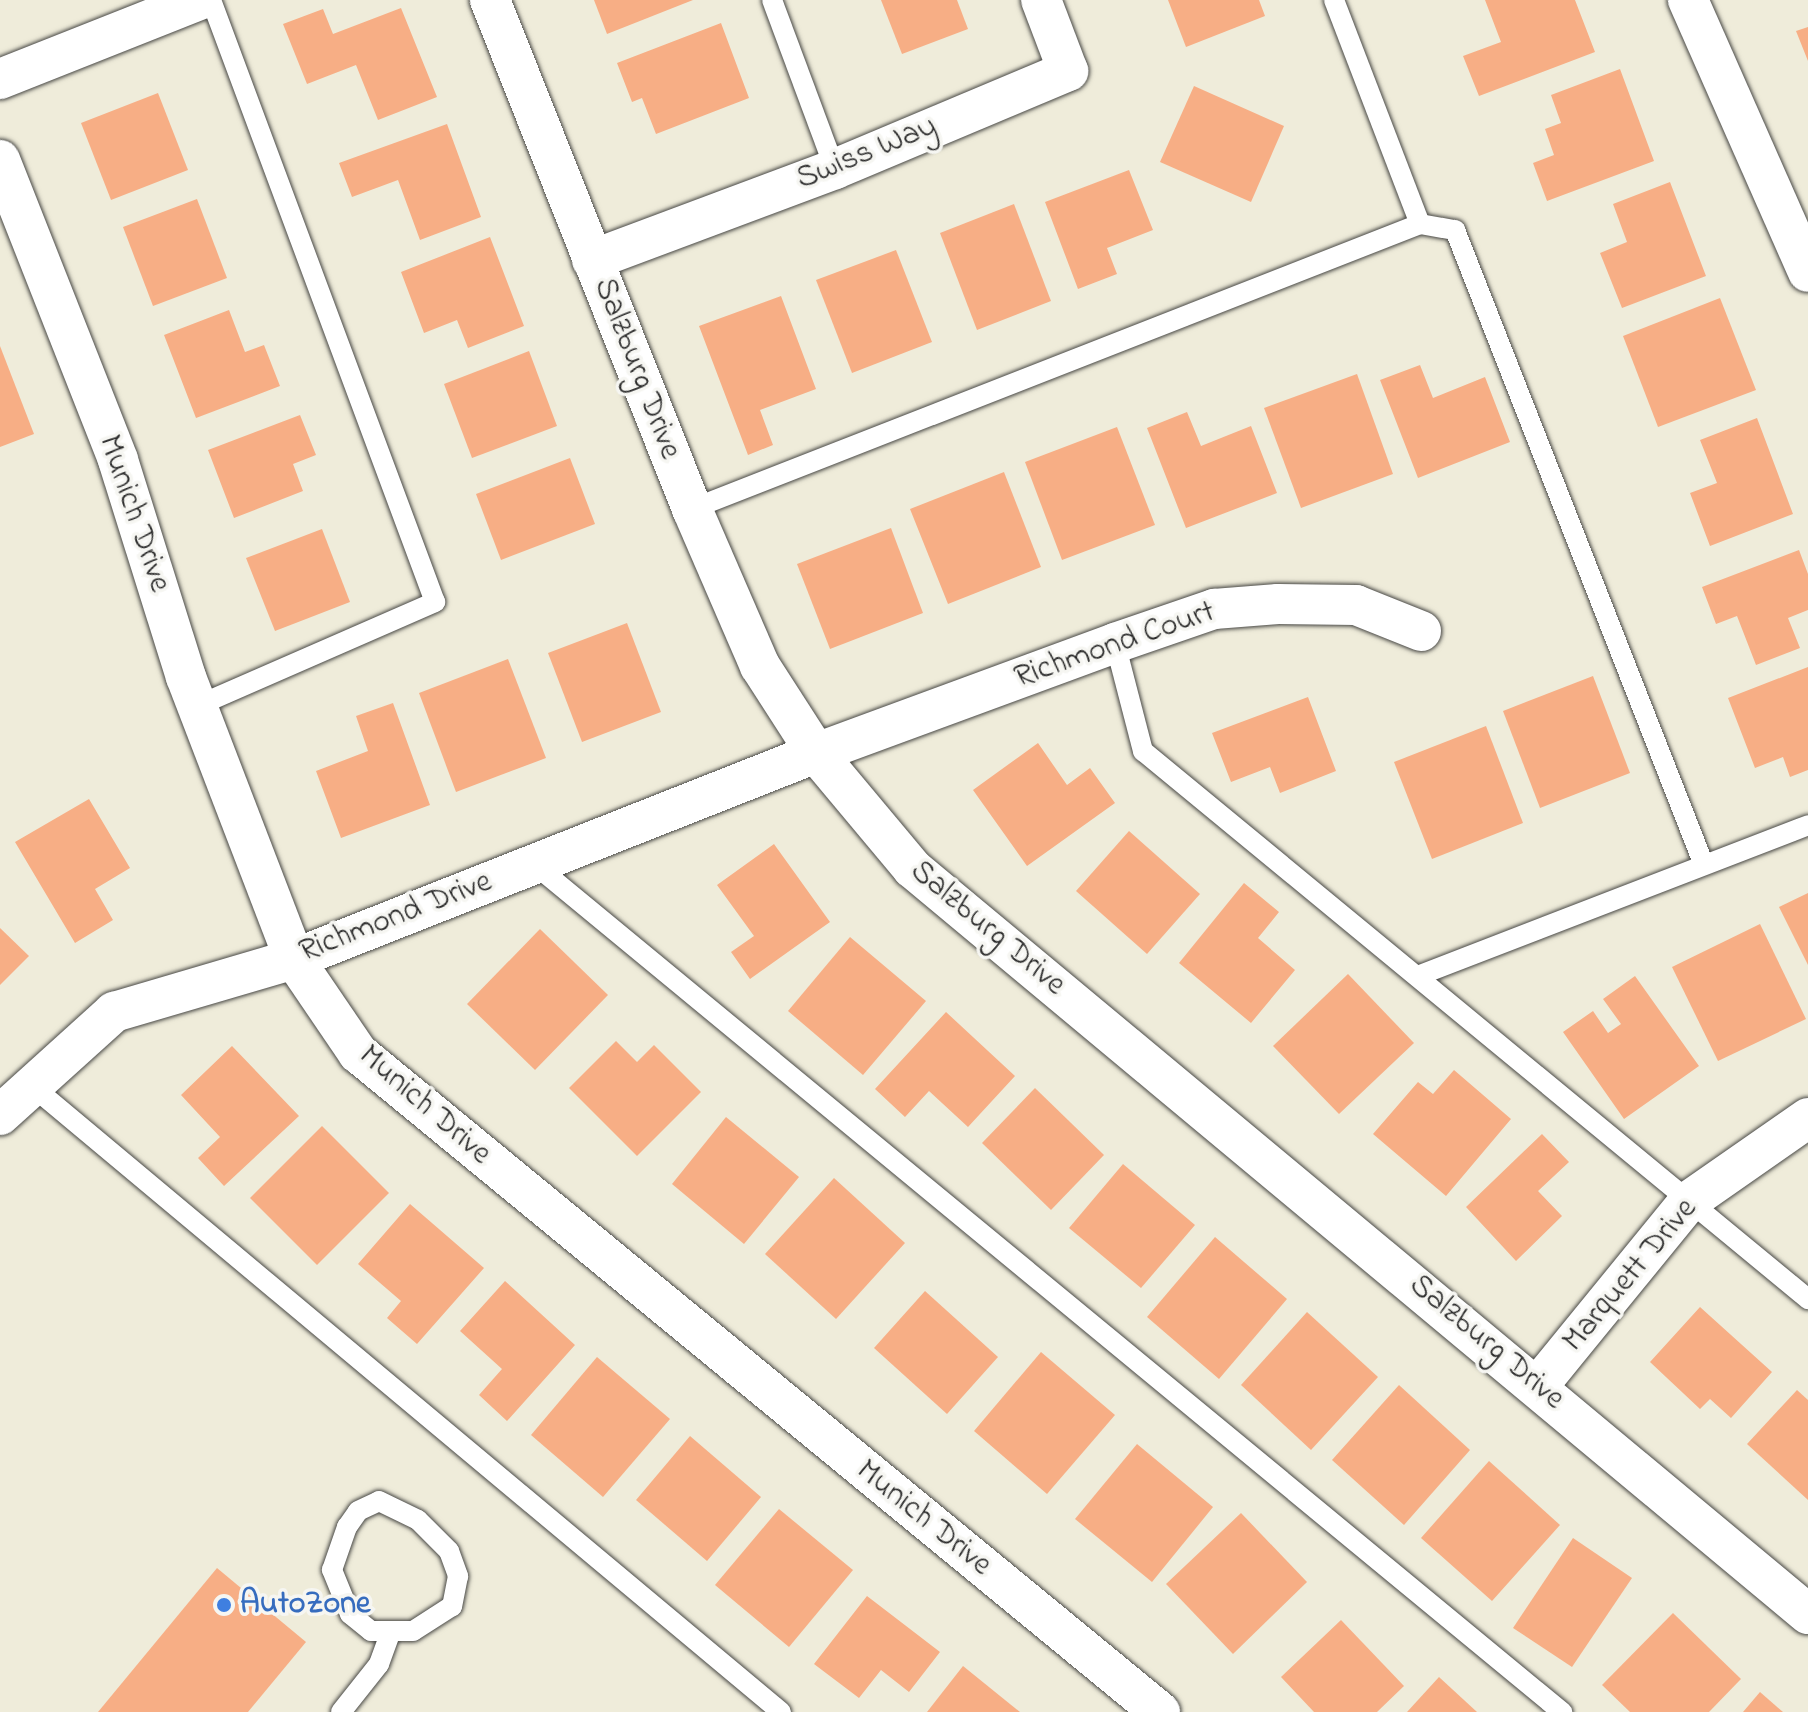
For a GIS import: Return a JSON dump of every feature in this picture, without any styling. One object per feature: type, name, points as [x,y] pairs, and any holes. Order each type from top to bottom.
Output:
[{"type":"street","points":[[0,79],[200,0]]},
{"type":"street","name":"Salzburg Drive","points":[[490,0],[692,509],[760,666],[816,753],[912,868],[1538,1386],[1808,1614]]},
{"type":"street","name":"Swiss Way","points":[[592,260],[835,169],[1068,71],[1041,0]]},
{"type":"street","points":[[1688,0],[1803,249]]},
{"type":"street","name":"Munich Drive","points":[[4,182],[118,460],[197,706],[294,959],[358,1053],[1160,1712]]},
{"type":"street","name":"Richmond Court","points":[[816,753],[1214,609],[1278,604],[1356,605],[1421,631]]},
{"type":"street","name":"Richmond Drive","points":[[0,1115],[114,1012],[294,959],[816,753]]},
{"type":"street","name":"Marquett Drive","points":[[1538,1386],[1689,1201],[1808,1118]]},
{"type":"lane","points":[[197,706],[435,602],[211,0]]},
{"type":"lane","points":[[772,0],[835,169]]},
{"type":"lane","points":[[1334,0],[1420,224]]},
{"type":"lane","points":[[692,509],[1420,224],[1455,230],[1704,865]]},
{"type":"lane","points":[[1115,643],[1143,751],[1420,975],[1808,1299]]},
{"type":"lane","points":[[1420,975],[1808,825]]},
{"type":"lane","points":[[534,864],[1562,1712]]},
{"type":"lane","points":[[32,1086],[781,1712]]},
{"type":"lane","points":[[379,1501],[418,1520],[449,1551],[458,1576],[452,1606],[413,1631],[391,1631],[371,1631],[350,1614],[332,1570],[347,1527],[358,1511],[379,1501]]},
{"type":"lane","points":[[341,1712],[379,1664],[391,1631]]},
{"type":"building","points":[[594,0],[693,0],[607,34]]},
{"type":"building","points":[[881,0],[957,0],[968,29],[902,54]]},
{"type":"building","points":[[1168,0],[1259,0],[1265,16],[1186,47]]},
{"type":"building","points":[[1485,0],[1575,0],[1595,52],[1479,96],[1463,56],[1501,42]]},
{"type":"building","points":[[401,8],[437,97],[378,120],[356,65],[307,84],[283,24],[323,9],[333,34]]},
{"type":"building","points":[[721,23],[749,98],[656,134],[642,98],[632,102],[617,63]]},
{"type":"building","points":[[1808,27],[1808,61],[1796,31]]},
{"type":"building","points":[[1620,69],[1654,161],[1547,201],[1533,163],[1554,155],[1545,129],[1561,123],[1551,95]]},
{"type":"building","points":[[1194,86],[1284,126],[1251,202],[1160,162]]},
{"type":"building","points":[[158,93],[188,170],[111,200],[81,123]]},
{"type":"building","points":[[447,124],[481,217],[420,240],[398,180],[352,197],[339,163]]},
{"type":"building","points":[[1129,170],[1153,230],[1107,248],[1117,274],[1078,289],[1045,202]]},
{"type":"building","points":[[1670,182],[1706,276],[1622,308],[1600,253],[1627,242],[1613,204]]},
{"type":"building","points":[[197,199],[227,278],[153,306],[123,227]]},
{"type":"building","points":[[1014,204],[1051,301],[977,330],[940,233]]},
{"type":"building","points":[[490,237],[524,326],[468,348],[457,320],[424,333],[401,272]]},
{"type":"building","points":[[896,250],[932,342],[852,373],[816,280]]},
{"type":"building","points":[[781,296],[816,389],[760,410],[773,445],[748,455],[699,326]]},
{"type":"building","points":[[1720,298],[1756,390],[1658,427],[1623,336]]},
{"type":"building","points":[[229,310],[245,352],[264,345],[280,386],[196,418],[164,335]]},
{"type":"building","points":[[0,346],[34,434],[0,447]]},
{"type":"building","points":[[529,351],[557,426],[472,458],[444,384]]},
{"type":"building","points":[[1420,365],[1433,398],[1485,377],[1510,442],[1418,478],[1380,380]]},
{"type":"building","points":[[1357,374],[1393,474],[1301,508],[1264,408]]},
{"type":"building","points":[[1187,412],[1201,446],[1251,426],[1277,493],[1186,528],[1147,428]]},
{"type":"building","points":[[300,415],[316,455],[293,464],[303,491],[234,518],[208,450]]},
{"type":"building","points":[[1757,418],[1793,514],[1710,546],[1690,493],[1717,483],[1700,440]]},
{"type":"building","points":[[1117,427],[1155,525],[1062,560],[1025,462]]},
{"type":"building","points":[[570,458],[595,524],[501,560],[476,494]]},
{"type":"building","points":[[1004,472],[1041,567],[948,604],[910,509]]},
{"type":"building","points":[[891,528],[923,613],[830,649],[797,564]]},
{"type":"building","points":[[322,529],[350,602],[275,631],[246,558]]},
{"type":"building","points":[[1799,550],[1808,574],[1808,610],[1788,618],[1800,648],[1756,665],[1737,616],[1716,624],[1702,587]]},
{"type":"building","points":[[627,623],[661,712],[582,742],[548,653]]},
{"type":"building","points":[[508,659],[546,758],[456,792],[419,693]]},
{"type":"building","points":[[1808,667],[1808,770],[1790,777],[1783,757],[1755,768],[1728,698]]},
{"type":"building","points":[[1593,676],[1630,773],[1540,808],[1503,711]]},
{"type":"building","points":[[1308,697],[1336,771],[1280,793],[1270,767],[1231,782],[1212,733]]},
{"type":"building","points":[[393,703],[430,805],[341,838],[316,771],[368,751],[356,716]]},
{"type":"building","points":[[1486,726],[1523,823],[1432,859],[1394,762]]},
{"type":"building","points":[[1038,743],[1067,785],[1090,768],[1115,803],[1027,866],[973,790]]},
{"type":"building","points":[[89,799],[130,868],[95,889],[113,920],[75,943],[15,842]]},
{"type":"building","points":[[1129,831],[1200,894],[1147,954],[1076,891]]},
{"type":"building","points":[[774,844],[830,922],[750,979],[731,952],[754,936],[717,885]]},
{"type":"building","points":[[1244,883],[1279,912],[1258,938],[1295,970],[1251,1023],[1179,963]]},
{"type":"building","points":[[1808,893],[1808,965],[1779,907]]},
{"type":"building","points":[[1760,924],[1806,1019],[1718,1061],[1672,967]]},
{"type":"building","points":[[0,928],[29,956],[0,985]]},
{"type":"building","points":[[540,929],[608,995],[535,1070],[467,1004]]},
{"type":"building","points":[[850,937],[926,1001],[863,1075],[788,1011]]},
{"type":"building","points":[[1348,974],[1414,1043],[1339,1114],[1273,1046]]},
{"type":"building","points":[[1635,976],[1699,1066],[1624,1119],[1563,1032],[1593,1011],[1608,1033],[1621,1024],[1603,999]]},
{"type":"building","points":[[946,1012],[1015,1076],[968,1127],[929,1091],[905,1117],[875,1089]]},
{"type":"building","points":[[616,1041],[637,1062],[654,1045],[701,1092],[637,1156],[569,1088]]},
{"type":"building","points":[[232,1046],[299,1116],[224,1186],[198,1158],[220,1137],[181,1095]]},
{"type":"building","points":[[1454,1070],[1511,1119],[1446,1196],[1373,1134],[1418,1082],[1433,1094]]},
{"type":"building","points":[[1035,1088],[1104,1155],[1051,1210],[982,1143]]},
{"type":"building","points":[[726,1117],[799,1177],[744,1244],[672,1184]]},
{"type":"building","points":[[322,1126],[389,1193],[317,1265],[250,1198]]},
{"type":"building","points":[[1542,1134],[1569,1162],[1538,1191],[1562,1216],[1516,1261],[1466,1207]]},
{"type":"building","points":[[1123,1164],[1195,1225],[1141,1288],[1069,1228]]},
{"type":"building","points":[[834,1178],[905,1243],[836,1319],[765,1254]]},
{"type":"building","points":[[410,1204],[484,1268],[417,1344],[387,1318],[401,1301],[358,1264]]},
{"type":"building","points":[[1215,1237],[1287,1299],[1219,1379],[1147,1317]]},
{"type":"building","points":[[505,1281],[575,1345],[507,1421],[479,1395],[502,1369],[460,1331]]},
{"type":"building","points":[[925,1291],[998,1357],[947,1414],[874,1348]]},
{"type":"building","points":[[1700,1307],[1772,1372],[1731,1418],[1710,1399],[1700,1409],[1650,1362]]},
{"type":"building","points":[[1307,1312],[1378,1377],[1311,1450],[1241,1385]]},
{"type":"building","points":[[1041,1352],[1115,1415],[1047,1494],[974,1431]]},
{"type":"building","points":[[597,1357],[670,1419],[603,1497],[531,1435]]},
{"type":"building","points":[[1399,1385],[1470,1450],[1404,1525],[1332,1460]]},
{"type":"building","points":[[1797,1390],[1808,1400],[1808,1500],[1747,1444]]},
{"type":"building","points":[[690,1436],[761,1497],[707,1561],[636,1500]]},
{"type":"building","points":[[1137,1444],[1213,1507],[1152,1582],[1075,1519]]},
{"type":"building","points":[[1489,1461],[1560,1525],[1492,1601],[1421,1538]]},
{"type":"building","points":[[779,1509],[853,1570],[789,1647],[715,1585]]},
{"type":"building","points":[[1241,1513],[1307,1582],[1233,1654],[1166,1584]]},
{"type":"building","points":[[1573,1538],[1632,1578],[1572,1667],[1513,1628]]},
{"type":"building","name":"AutoZone","points":[[217,1568],[306,1642],[248,1712],[98,1712]]},
{"type":"building","points":[[867,1596],[940,1652],[909,1692],[881,1670],[859,1698],[814,1664]]},
{"type":"building","points":[[1673,1613],[1741,1679],[1709,1712],[1630,1712],[1602,1685]]},
{"type":"building","points":[[1341,1620],[1404,1686],[1377,1712],[1314,1712],[1281,1677]]},
{"type":"building","points":[[963,1666],[1020,1712],[927,1712]]},
{"type":"building","points":[[1439,1677],[1477,1712],[1407,1712]]},
{"type":"building","points":[[1760,1692],[1783,1712],[1743,1712]]},
{"type":"place","name":"AutoZone","points":[[224,1605]]}]
